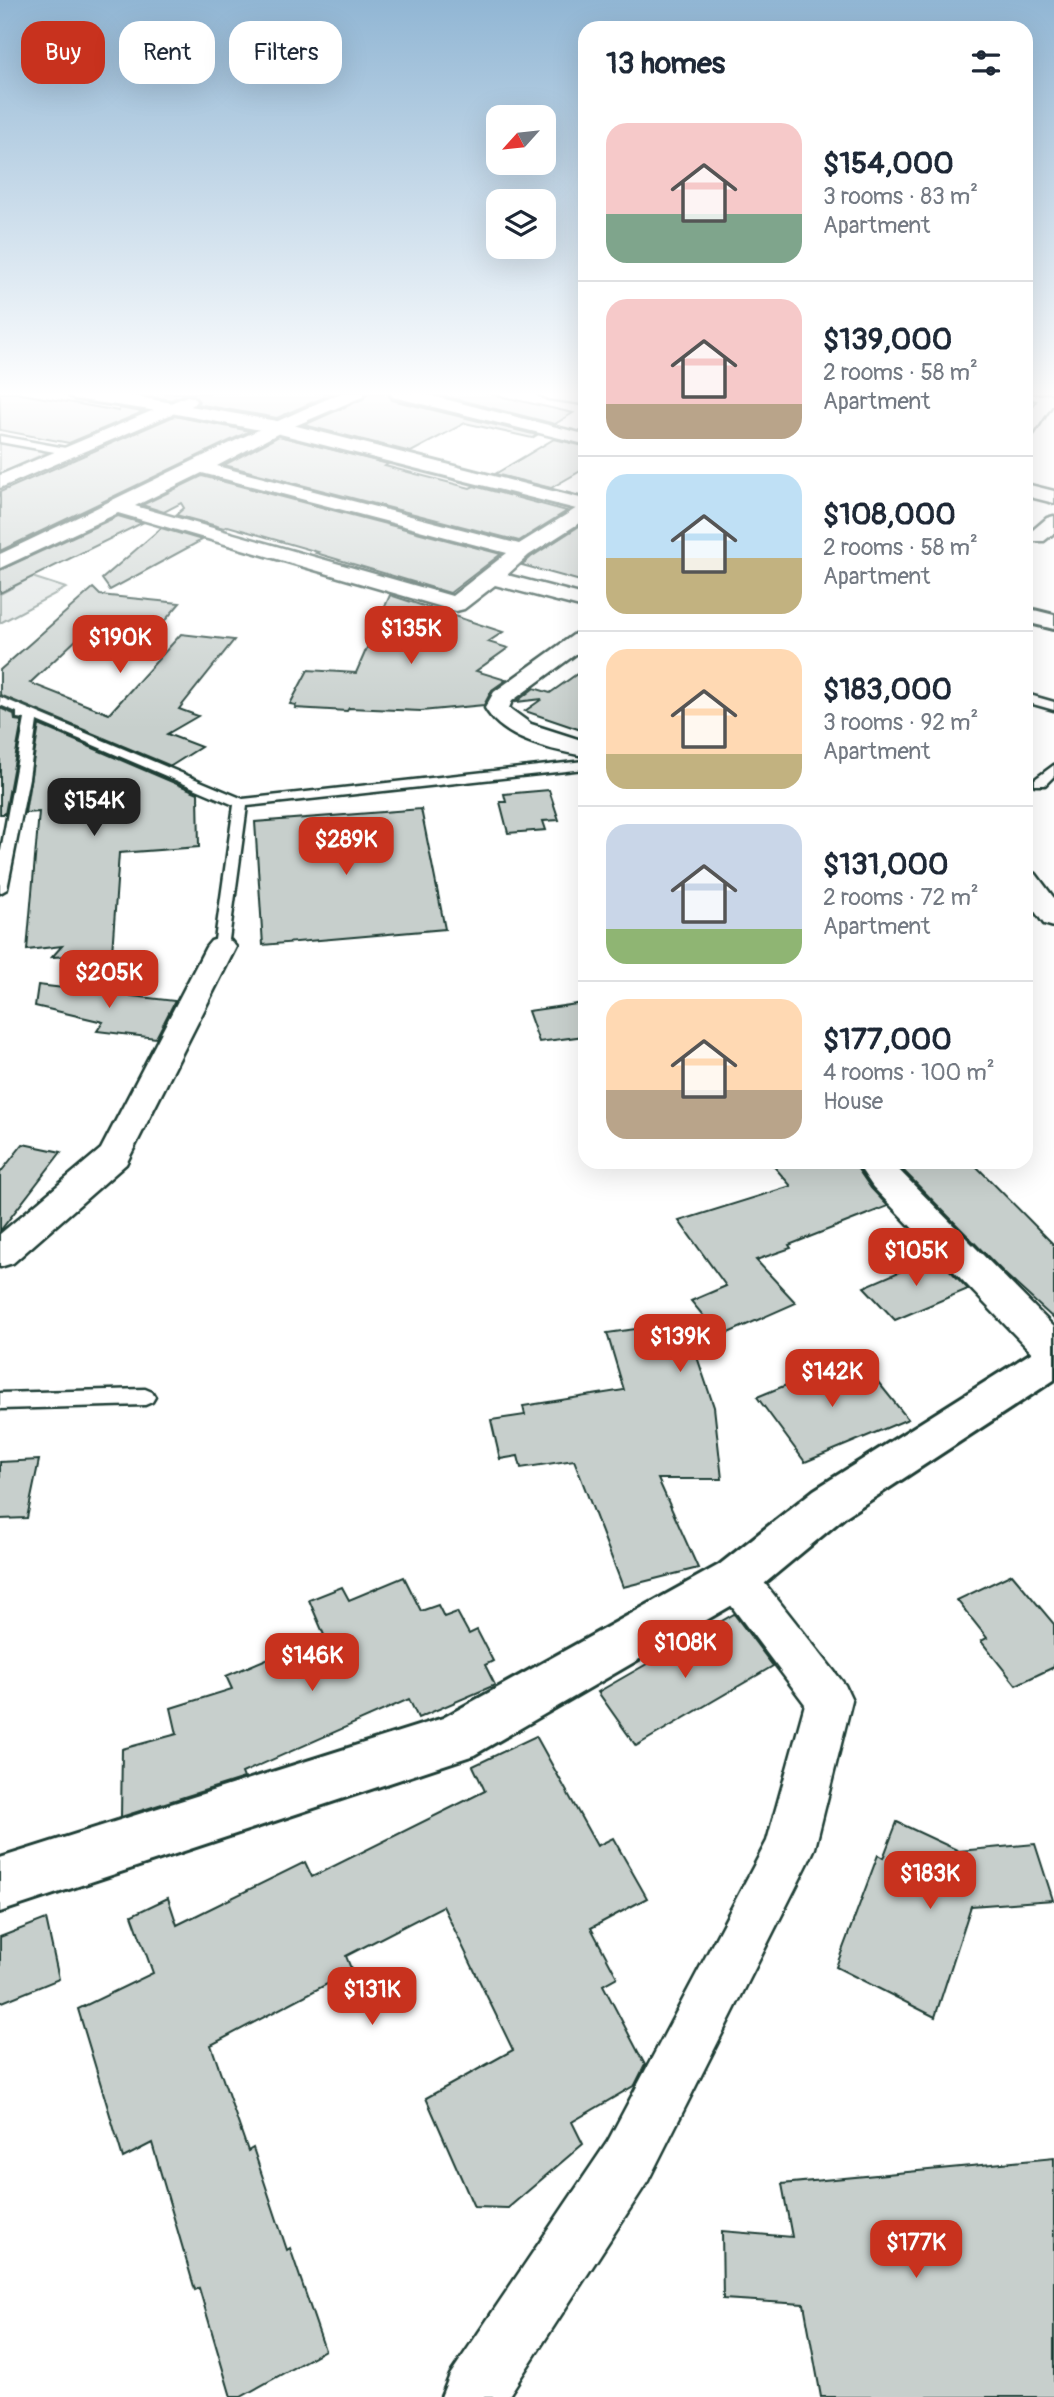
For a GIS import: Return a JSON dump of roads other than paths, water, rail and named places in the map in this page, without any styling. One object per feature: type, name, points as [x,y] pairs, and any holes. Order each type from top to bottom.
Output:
[{"type":"main road","points":[[1033,602],[1054,607]]},
{"type":"main road","points":[[1033,617],[1054,622]]},
{"type":"main road","points":[[0,1885],[456,1738],[736,1579],[830,1503],[1054,1359]]},
{"type":"street","points":[[0,562],[122,505]]},
{"type":"street","points":[[345,505],[522,551]]},
{"type":"street","points":[[118,507],[456,604],[522,551],[578,516]]},
{"type":"street","points":[[1033,536],[1037,537],[1054,522]]},
{"type":"street","points":[[491,577],[578,600]]},
{"type":"street","points":[[578,642],[502,697],[497,708],[502,718],[515,726],[578,747]]},
{"type":"street","points":[[1033,890],[1054,918]]},
{"type":"street","points":[[0,1254],[114,1156],[221,947]]},
{"type":"street","points":[[878,1169],[1054,1351]]},
{"type":"street","points":[[472,2397],[628,2161],[790,1848],[829,1700],[736,1579]]},
{"type":"lane","points":[[1033,700],[1054,706]]},
{"type":"lane","points":[[0,701],[241,803],[578,766]]},
{"type":"lane","points":[[0,713],[32,716]]},
{"type":"lane","points":[[0,889],[23,778],[32,716]]},
{"type":"lane","points":[[1040,782],[1054,769]]},
{"type":"lane","points":[[221,947],[241,803]]},
{"type":"lane","points":[[0,1401],[145,1397]]}]
